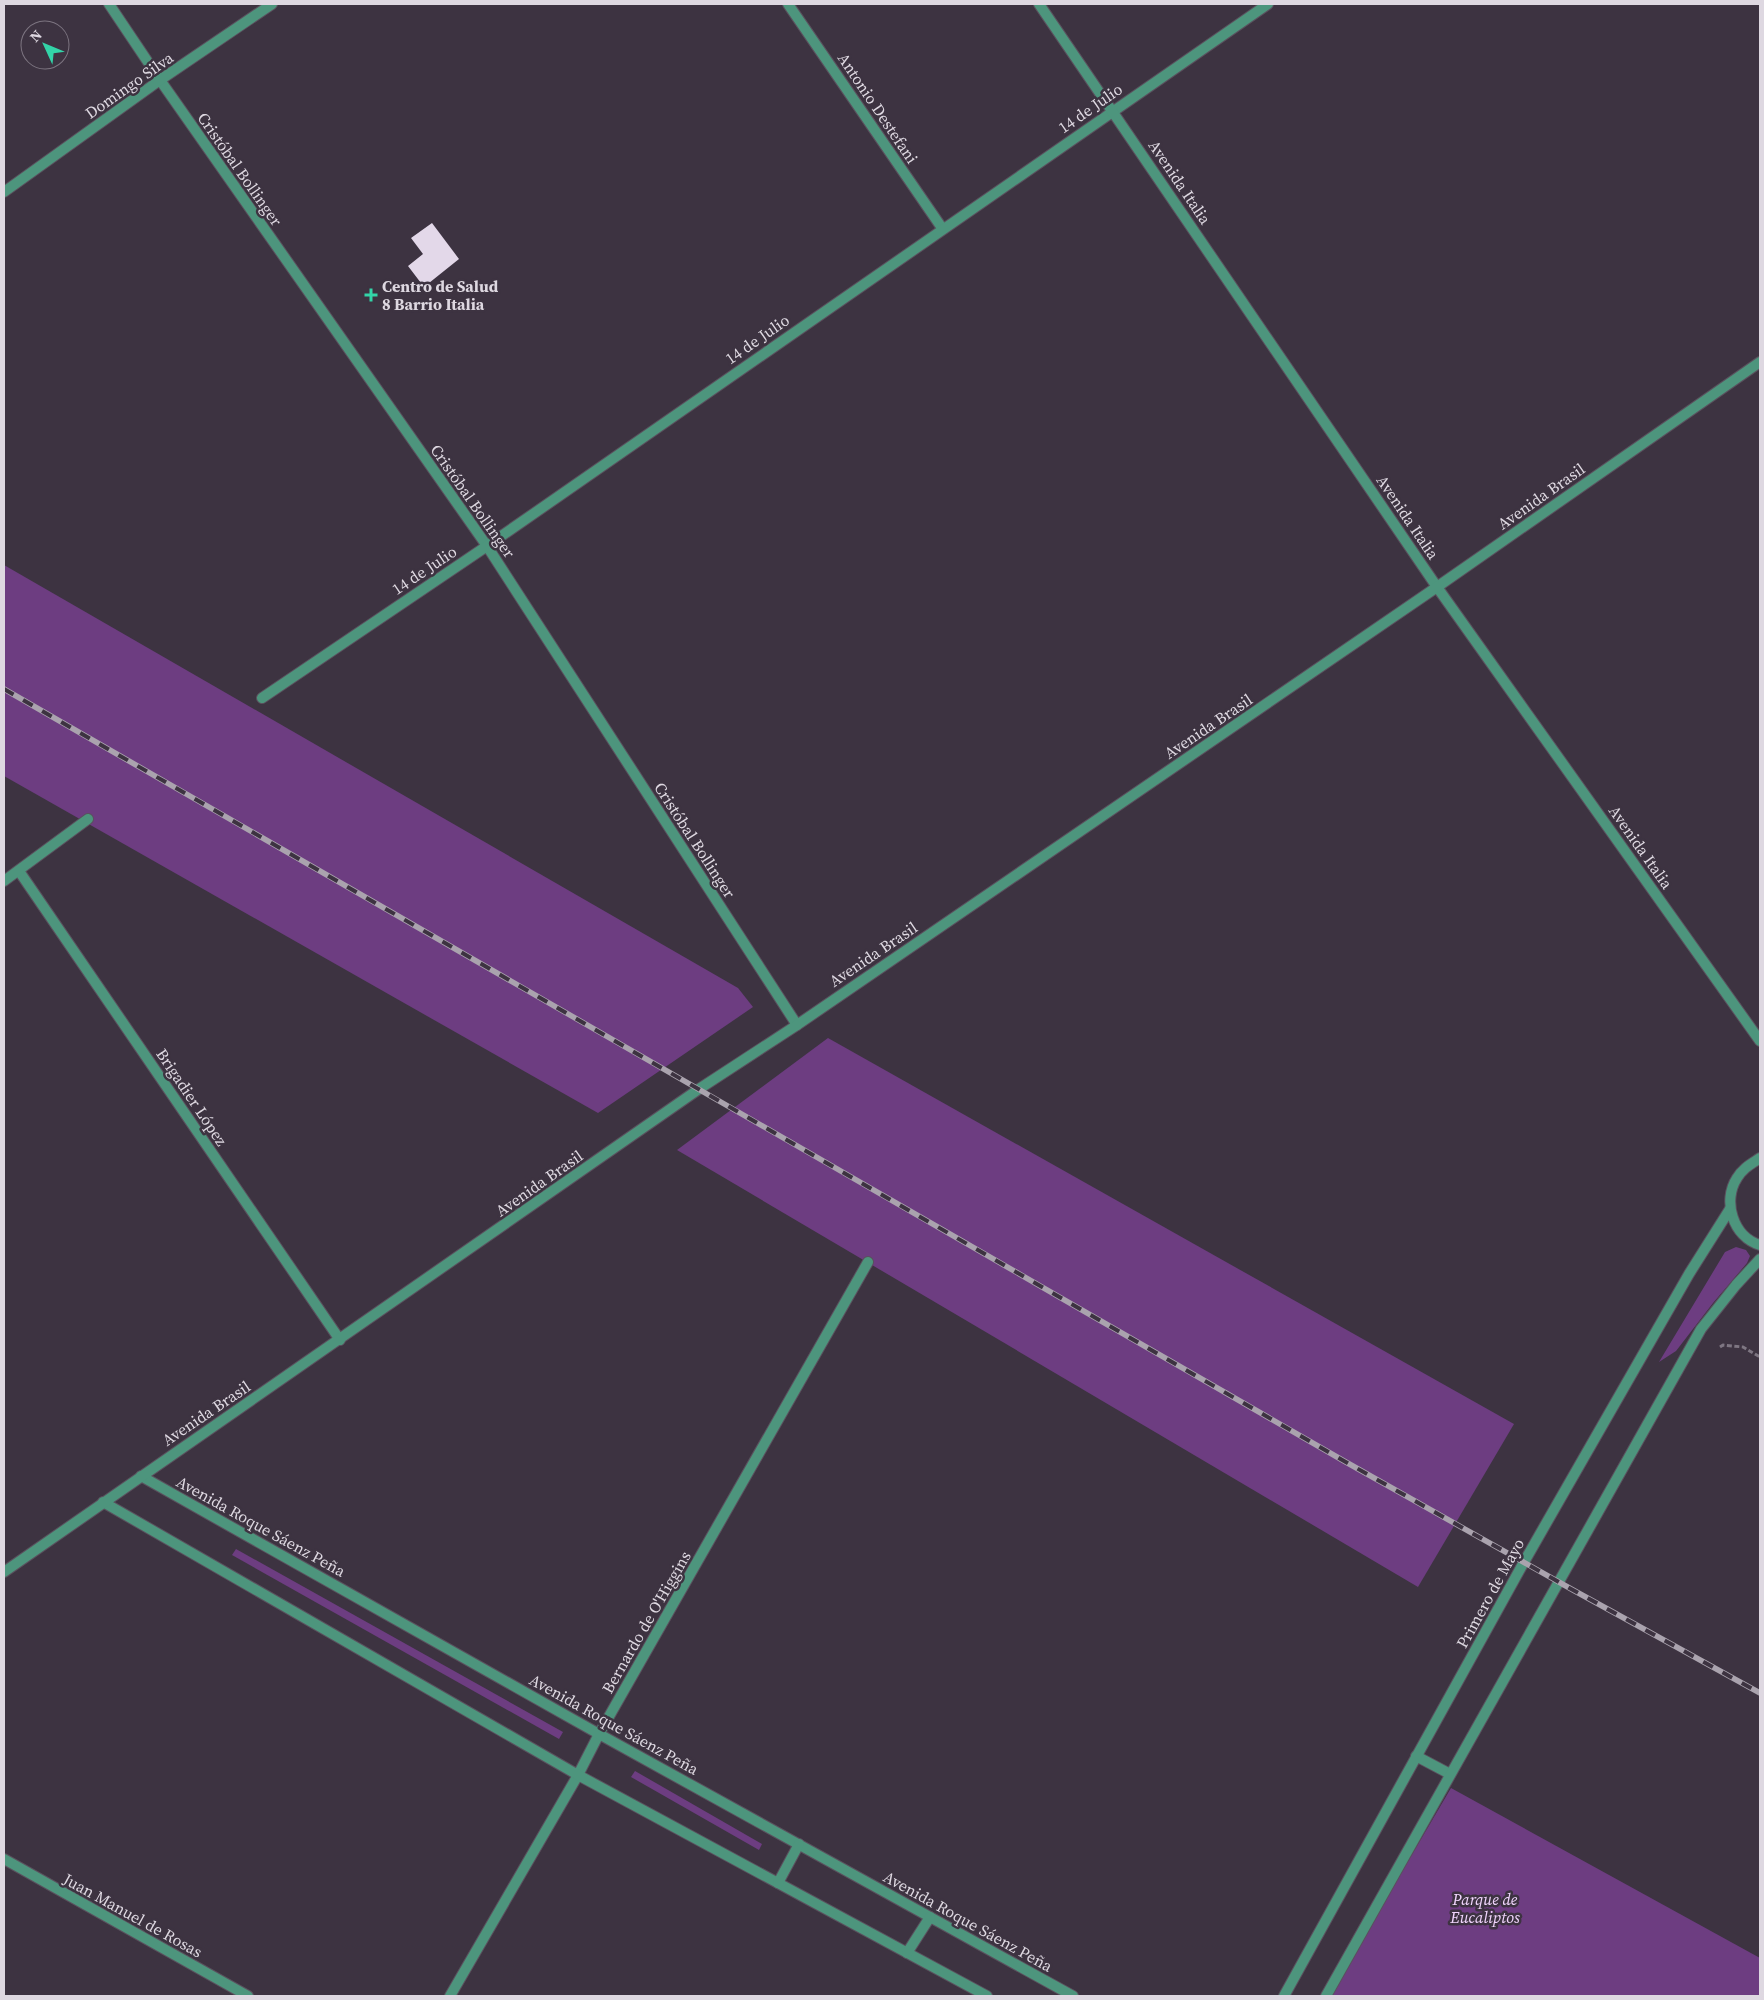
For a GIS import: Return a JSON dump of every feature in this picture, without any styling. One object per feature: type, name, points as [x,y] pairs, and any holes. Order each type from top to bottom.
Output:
[{"type":"street","name":"Cristóbal Bollinger","points":[[109,4],[160,80],[487,546],[797,1024]]},
{"type":"street","name":"Domingo Silva","points":[[4,192],[160,80],[272,4]]},
{"type":"street","name":"Antonio Destefani","points":[[788,4],[942,228]]},
{"type":"street","name":"Avenida Italia","points":[[1039,4],[1438,587],[1760,1041]]},
{"type":"street","name":"14 de Julio","points":[[262,698],[487,546],[942,228],[1268,4]]},
{"type":"street","name":"Avenida Brasil","points":[[4,1572],[699,1089],[1438,587],[1760,362]]},
{"type":"street","points":[[4,881],[88,819]]},
{"type":"street","name":"Brigadier López","points":[[18,871],[340,1340]]},
{"type":"street","points":[[1760,1149],[1736,1178],[1730,1193],[1730,1209],[1735,1224],[1745,1236],[1760,1245]]},
{"type":"street","points":[[1746,1166],[1760,1158]]},
{"type":"street","name":"Primero de Mayo","points":[[1284,1996],[1524,1562],[1689,1274],[1730,1209]]},
{"type":"street","points":[[1326,1996],[1702,1329],[1736,1285],[1760,1259]]},
{"type":"street","name":"Bernardo de O'Higgins","points":[[450,1996],[578,1775],[599,1734],[868,1262]]},
{"type":"street","name":"Avenida Roque Sáenz Peña","points":[[141,1476],[599,1734],[1069,1995]]},
{"type":"street","points":[[103,1502],[578,1775],[988,1996]]},
{"type":"street","points":[[1416,1756],[1450,1774]]},
{"type":"street","points":[[778,1883],[799,1844]]},
{"type":"street","name":"Juan Manuel de Rosas","points":[[4,1859],[248,1996]]},
{"type":"street","points":[[907,1953],[930,1917]]},
{"type":"green space","points":[[4,565],[738,988],[753,1007],[598,1113],[4,776]]},
{"type":"green space","points":[[828,1038],[1514,1424],[1418,1587],[677,1150]]},
{"type":"green space","points":[[1736,1247],[1746,1250],[1750,1256],[1747,1263],[1676,1351],[1659,1362],[1725,1252]]},
{"type":"green space","points":[[236,1549],[563,1732],[559,1739],[232,1555]]},
{"type":"green space","points":[[635,1771],[762,1844],[759,1850],[631,1777]]},
{"type":"green space","name":"Parque de Eucaliptos","points":[[1451,1788],[1760,1958],[1760,1996],[1329,1996]]},
{"type":"building","points":[[432,223],[459,259],[424,287],[408,266],[423,254],[411,238]]},
{"type":"railway","points":[[4,689],[1344,1461],[1760,1693]]},
{"type":"place","name":"Centro de Salud 8 Barrio Italia","points":[[371,295]]}]
